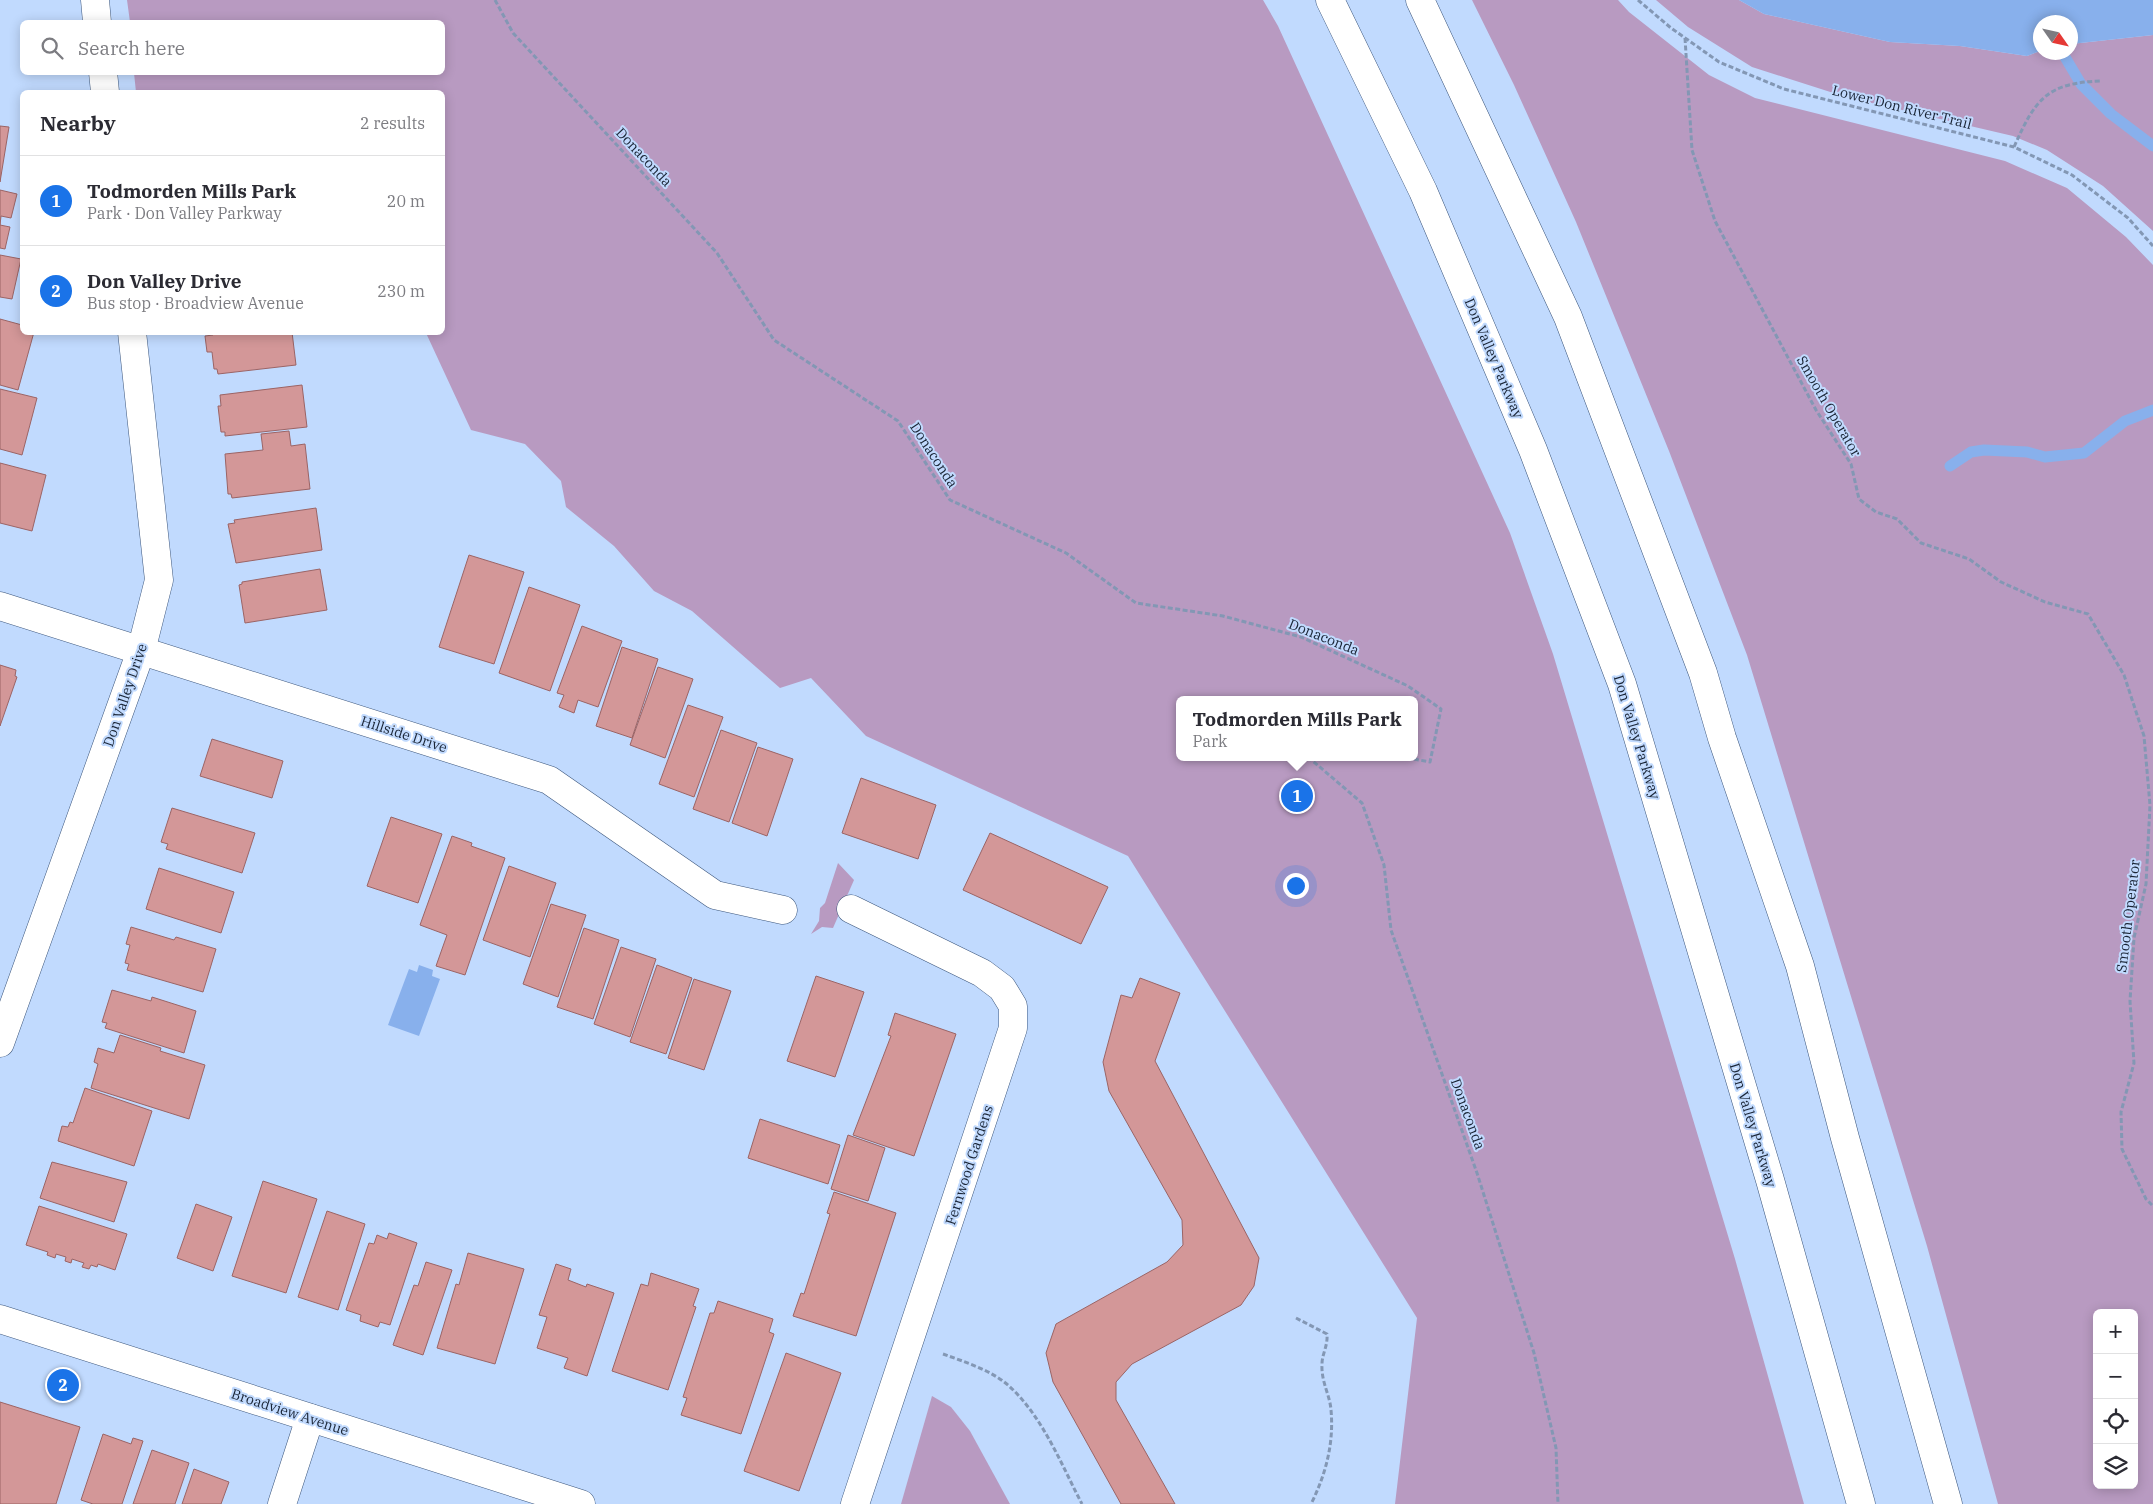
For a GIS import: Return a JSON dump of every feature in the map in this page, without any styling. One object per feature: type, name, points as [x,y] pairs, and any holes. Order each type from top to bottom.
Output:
[{"type":"main road","points":[[94,0],[97,20]]},
{"type":"main road","name":"Don Valley Parkway","points":[[1330,0],[1423,191],[1533,450],[1622,684],[1770,1180],[1861,1504]]},
{"type":"main road","points":[[1420,0],[1568,317],[1703,673],[1722,738],[1800,966],[1845,1138],[1948,1504]]},
{"type":"main road","points":[[103,75],[105,90]]},
{"type":"main road","name":"Don Valley Drive","points":[[0,1043],[141,651],[159,580],[132,335]]},
{"type":"main road","name":"Hillside Drive","points":[[0,606],[549,780],[715,895],[784,910]]},
{"type":"main road","name":"Fernwood Gardens","points":[[851,909],[982,973],[1002,988],[1013,1006],[1014,1028],[855,1504]]},
{"type":"main road","name":"Broadview Avenue","points":[[0,1319],[581,1504]]},
{"type":"main road","points":[[282,1504],[310,1418]]},
{"type":"path","name":"Donaconda","points":[[495,0],[513,32],[717,253],[774,340],[898,421],[950,500],[1066,553],[1136,603],[1223,616],[1301,637],[1408,686],[1441,709],[1430,762],[1418,760]]},
{"type":"path","name":"Lower Don River Trail","points":[[1638,0],[1685,38],[1719,62],[1784,89],[2014,147],[2072,174],[2128,218],[2153,246]]},
{"type":"path","name":"Smooth Operator","points":[[1685,38],[1692,150],[1716,221],[1816,410],[1851,464],[1859,499],[1876,512],[1897,519],[1921,543],[1969,559],[2001,582],[2044,602],[2088,614],[2124,675],[2144,736],[2150,806],[2146,884],[2134,938],[2130,1001],[2134,1063],[2121,1112],[2122,1149],[2146,1199],[2153,1206]]},
{"type":"path","points":[[2014,147],[2026,120],[2047,93],[2074,82],[2100,81]]},
{"type":"path","name":"Donaconda","points":[[1313,761],[1362,803],[1384,865],[1391,930],[1478,1173],[1534,1353],[1556,1448],[1558,1504]]},
{"type":"path","points":[[1296,1318],[1327,1334],[1328,1344],[1322,1363],[1324,1389],[1331,1408],[1329,1457],[1321,1485],[1311,1504]]},
{"type":"path","points":[[943,1354],[979,1368],[1008,1386],[1040,1423],[1082,1504]]},
{"type":"shaded area","points":[[127,0],[1263,0],[1278,26],[1510,533],[1553,654],[1735,1259],[1804,1504],[1395,1504],[1417,1318],[1128,856],[866,736],[811,678],[780,688],[692,611],[654,591],[614,546],[566,507],[561,481],[525,444],[471,430],[427,335],[445,335],[445,90],[136,90],[134,75],[445,75],[445,20],[130,20]]},
{"type":"shaded area","points":[[1472,0],[1618,0],[1629,12],[1709,75],[1755,98],[2005,161],[2067,188],[2126,237],[2153,265],[2153,1504],[1998,1504],[1927,1246],[1747,655],[1669,451],[1576,222],[1514,85]]},
{"type":"shaded area","points":[[1656,0],[1739,0],[1764,14],[1890,42],[1960,46],[2027,56],[2033,54],[2033,60],[2078,60],[2078,43],[2153,35],[2153,231],[2103,186],[2047,150],[2013,136],[1846,97],[1752,67],[1688,27]]},
{"type":"shaded area","points":[[838,863],[854,880],[833,928],[822,927],[811,934],[819,921],[820,908],[825,903]]},
{"type":"shaded area","points":[[932,1396],[951,1407],[970,1431],[1010,1504],[901,1504]]},
{"type":"water","points":[[1739,0],[2153,0],[2153,35],[2078,43],[2078,15],[2033,15],[2033,54],[2027,56],[1960,46],[1890,42],[1764,14]]},
{"type":"water","points":[[419,965],[433,970],[432,976],[440,979],[419,1036],[388,1025],[409,969],[417,972]]},
{"type":"building","points":[[0,126],[9,127],[0,182]]},
{"type":"building","points":[[0,190],[17,194],[11,218],[1,216],[0,225]]},
{"type":"building","points":[[0,225],[10,227],[5,249],[0,248]]},
{"type":"building","points":[[0,255],[20,259],[12,299],[0,297]]},
{"type":"building","points":[[0,319],[20,324],[20,335],[33,335],[18,390],[0,385]]},
{"type":"building","points":[[292,335],[296,365],[218,374],[217,369],[214,369],[212,352],[207,352],[205,336]]},
{"type":"building","points":[[302,385],[307,427],[225,436],[225,432],[221,432],[218,406],[221,406],[220,395]]},
{"type":"building","points":[[0,389],[37,398],[22,455],[0,449]]},
{"type":"building","points":[[289,431],[291,446],[305,444],[310,489],[232,498],[231,494],[228,494],[225,454],[263,450],[261,434]]},
{"type":"building","points":[[0,463],[46,475],[32,531],[0,523]]},
{"type":"building","points":[[316,508],[322,550],[236,563],[228,524],[235,523],[234,520]]},
{"type":"building","points":[[469,555],[524,572],[494,664],[439,647]]},
{"type":"building","points":[[320,569],[327,610],[245,623],[239,585],[242,582]]},
{"type":"building","points":[[529,587],[580,605],[550,691],[499,673]]},
{"type":"building","points":[[582,626],[622,641],[598,707],[578,700],[574,713],[559,707],[564,695],[557,693]]},
{"type":"building","points":[[622,647],[658,659],[632,738],[596,726]]},
{"type":"building","points":[[0,665],[16,670],[15,676],[17,677],[0,726]]},
{"type":"building","points":[[658,667],[693,679],[665,758],[630,745]]},
{"type":"building","points":[[688,705],[723,717],[694,797],[659,784]]},
{"type":"building","points":[[721,730],[757,743],[729,822],[693,809]]},
{"type":"building","points":[[212,739],[283,761],[272,798],[200,776]]},
{"type":"building","points":[[758,747],[793,759],[767,836],[732,823]]},
{"type":"building","points":[[861,778],[936,805],[918,859],[842,833]]},
{"type":"building","points":[[172,808],[255,833],[242,873],[166,849],[168,844],[161,842]]},
{"type":"building","points":[[391,817],[442,834],[418,903],[367,886]]},
{"type":"building","points":[[990,833],[1108,887],[1081,944],[963,890]]},
{"type":"building","points":[[452,836],[472,843],[471,846],[505,858],[465,975],[436,966],[447,935],[420,925]]},
{"type":"building","points":[[509,866],[556,883],[530,957],[483,940]]},
{"type":"building","points":[[159,868],[234,892],[221,933],[146,909]]},
{"type":"building","points":[[551,904],[586,915],[558,997],[523,984]]},
{"type":"building","points":[[131,927],[174,940],[176,937],[216,949],[203,992],[127,970],[129,964],[125,963],[130,945],[126,944]]},
{"type":"building","points":[[584,928],[619,940],[593,1019],[557,1007]]},
{"type":"building","points":[[621,947],[656,959],[630,1037],[594,1024]]},
{"type":"building","points":[[657,965],[692,978],[666,1054],[630,1042]]},
{"type":"building","points":[[816,976],[864,992],[835,1077],[787,1061]]},
{"type":"building","points":[[1140,978],[1180,993],[1155,1061],[1259,1258],[1254,1286],[1241,1305],[1132,1364],[1116,1382],[1116,1400],[1175,1504],[1121,1504],[1053,1382],[1046,1353],[1056,1324],[1167,1262],[1183,1245],[1182,1220],[1109,1091],[1103,1062],[1121,995],[1132,998]]},
{"type":"building","points":[[694,979],[731,991],[704,1070],[668,1058]]},
{"type":"building","points":[[112,990],[151,1001],[152,997],[196,1011],[184,1053],[105,1028],[107,1023],[102,1022]]},
{"type":"building","points":[[895,1013],[956,1034],[914,1156],[853,1135],[891,1036],[888,1035]]},
{"type":"building","points":[[120,1035],[161,1048],[160,1051],[205,1065],[189,1119],[91,1088],[98,1064],[94,1062],[98,1048],[114,1053]]},
{"type":"building","points":[[85,1088],[152,1111],[134,1166],[58,1141],[62,1126],[68,1127],[70,1122],[73,1123]]},
{"type":"building","points":[[760,1119],[840,1145],[828,1184],[748,1158]]},
{"type":"building","points":[[848,1135],[885,1148],[868,1201],[831,1189]]},
{"type":"building","points":[[52,1162],[127,1182],[114,1222],[40,1198]]},
{"type":"building","points":[[263,1181],[317,1199],[286,1293],[232,1276]]},
{"type":"building","points":[[834,1192],[896,1213],[856,1336],[793,1316],[801,1293],[804,1294],[830,1214],[827,1213]]},
{"type":"building","points":[[196,1204],[232,1217],[213,1271],[177,1258]]},
{"type":"building","points":[[39,1206],[127,1234],[115,1270],[98,1264],[97,1267],[91,1265],[89,1269],[82,1267],[84,1263],[72,1259],[71,1263],[65,1261],[66,1257],[56,1254],[55,1258],[47,1255],[48,1252],[26,1245]]},
{"type":"building","points":[[327,1211],[365,1224],[338,1310],[298,1297]]},
{"type":"building","points":[[389,1233],[417,1243],[390,1325],[380,1322],[378,1327],[360,1321],[361,1315],[346,1310],[369,1243],[374,1244],[377,1235],[387,1239]]},
{"type":"building","points":[[468,1253],[524,1269],[495,1364],[437,1348],[456,1284],[459,1285]]},
{"type":"building","points":[[426,1262],[452,1270],[423,1355],[393,1345],[414,1285],[418,1286]]},
{"type":"building","points":[[556,1264],[571,1269],[568,1280],[586,1287],[587,1284],[614,1293],[587,1376],[564,1368],[568,1358],[537,1348],[547,1317],[539,1315]]},
{"type":"building","points":[[651,1273],[699,1289],[693,1306],[696,1307],[668,1390],[612,1371],[641,1284],[648,1286]]},
{"type":"building","points":[[718,1301],[773,1319],[769,1332],[774,1334],[741,1434],[681,1415],[687,1398],[683,1397],[710,1313],[714,1313]]},
{"type":"building","points":[[786,1353],[841,1373],[799,1491],[744,1471]]},
{"type":"building","points":[[0,1402],[80,1427],[56,1504],[0,1504]]},
{"type":"building","points":[[103,1434],[131,1444],[133,1438],[143,1441],[122,1504],[93,1504],[81,1500]]},
{"type":"building","points":[[152,1450],[189,1463],[175,1504],[133,1504]]},
{"type":"building","points":[[194,1469],[229,1482],[221,1504],[182,1504]]},
{"type":"waterway","points":[[2067,60],[2081,84],[2111,114],[2153,146]]},
{"type":"waterway","points":[[1950,466],[1971,452],[1984,450],[2027,452],[2045,457],[2084,453],[2125,421],[2153,410]]},
{"type":"place","name":"Todmorden Mills Park","points":[[1297,796]]},
{"type":"place","name":"Don Valley Drive","points":[[63,1385]]}]
